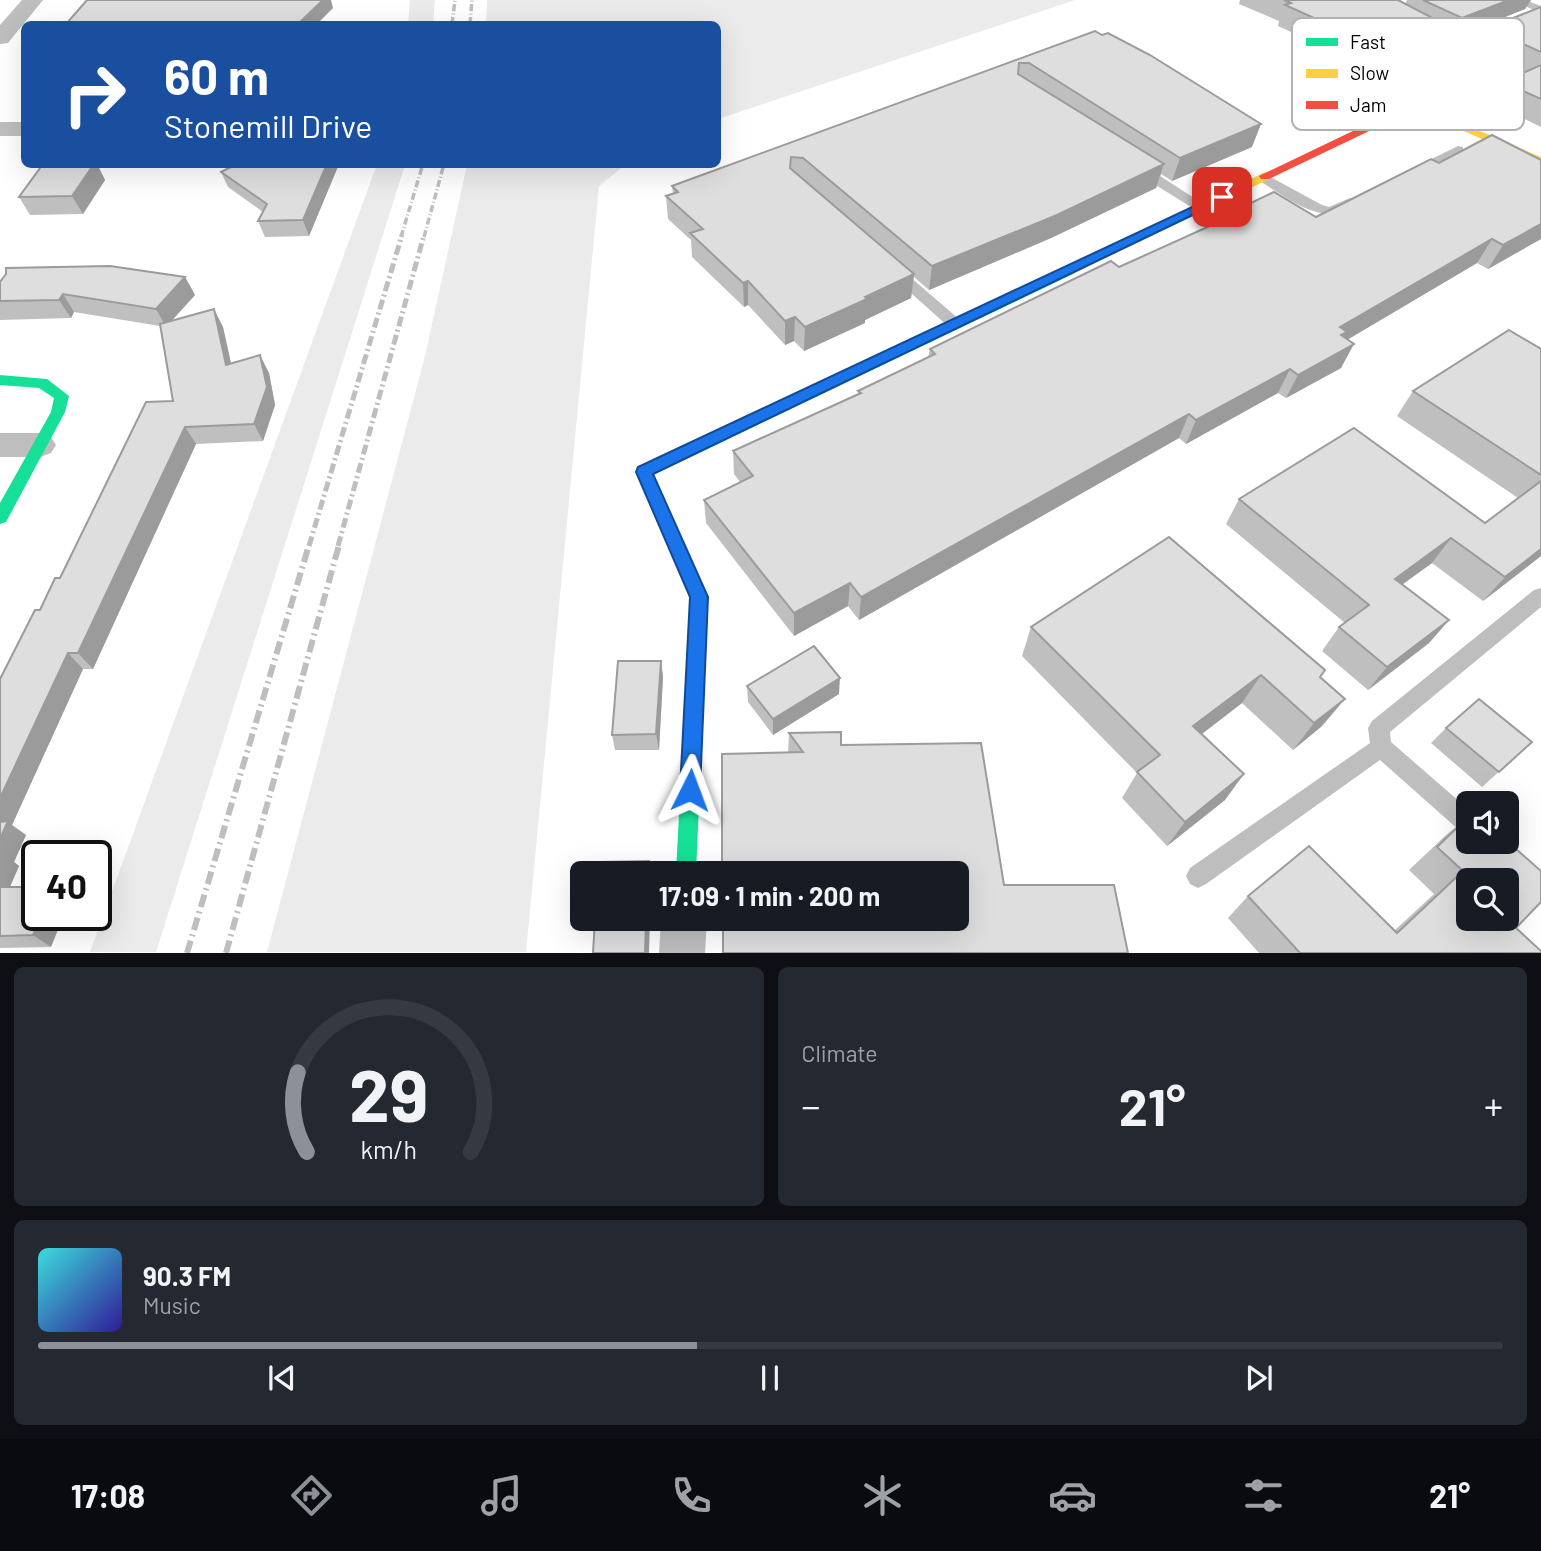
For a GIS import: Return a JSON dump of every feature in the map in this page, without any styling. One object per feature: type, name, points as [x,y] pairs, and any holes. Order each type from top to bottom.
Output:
[{"type":"street","points":[[0,38],[33,0]]},
{"type":"street","points":[[1522,18],[1541,11]]},
{"type":"street","points":[[0,129],[21,129]]},
{"type":"street","points":[[687,861],[699,597],[644,472],[1362,130]]},
{"type":"street","points":[[1471,130],[1541,161]]},
{"type":"street","points":[[0,380],[41,381],[55,386],[62,396],[58,412],[0,517]]},
{"type":"street","points":[[0,446],[40,445]]},
{"type":"street","points":[[682,953],[683,931]]},
{"type":"lane","points":[[1516,0],[1541,11]]},
{"type":"lane","points":[[1400,178],[1458,150]]},
{"type":"lane","points":[[1121,158],[1201,207]]},
{"type":"lane","points":[[1263,177],[1318,209],[1331,211],[1366,194]]},
{"type":"lane","points":[[881,260],[955,324]]},
{"type":"lane","points":[[1456,813],[1381,747],[1379,728],[1541,596]]},
{"type":"lane","points":[[1198,876],[1381,747]]},
{"type":"shaded area","points":[[410,0],[435,0],[433,21],[408,21]]},
{"type":"shaded area","points":[[487,0],[1075,0],[721,118],[721,21],[486,21]]},
{"type":"shaded area","points":[[376,168],[404,168],[156,952],[90,952],[98,931],[112,931],[112,892]]},
{"type":"shaded area","points":[[466,168],[621,168],[599,186],[526,952],[267,952],[425,356]]},
{"type":"building","points":[[87,0],[323,0],[301,21],[69,21]]},
{"type":"building","points":[[1284,0],[1398,0],[1433,18],[1314,18],[1285,5],[1291,3]]},
{"type":"building","points":[[1423,0],[1509,0],[1462,18]]},
{"type":"building","points":[[1541,7],[1541,52],[1524,44],[1524,18],[1513,18]]},
{"type":"building","points":[[1095,31],[1102,35],[1108,33],[1150,55],[1261,124],[1180,158],[1029,63],[1019,63],[1018,74],[1164,164],[1057,215],[932,266],[803,158],[791,157],[790,168],[914,274],[805,327],[795,317],[785,321],[748,281],[743,283],[690,233],[703,229],[666,196],[678,192],[672,186]]},
{"type":"building","points":[[1541,65],[1541,99],[1524,91],[1524,73]]},
{"type":"building","points":[[1492,135],[1541,160],[1541,224],[1503,245],[1492,239],[1340,327],[1347,332],[1341,335],[1354,344],[1298,375],[1290,369],[1196,420],[1189,414],[861,597],[850,583],[794,613],[704,500],[753,476],[733,451],[861,393],[858,391],[935,354],[930,349],[1111,261],[1119,267],[1232,216],[1228,214],[1274,192],[1316,217],[1431,159],[1439,163]]},
{"type":"building","points":[[40,168],[91,168],[72,196],[19,197]]},
{"type":"building","points":[[229,168],[325,168],[303,220],[258,221],[267,204],[221,172]]},
{"type":"building","points":[[110,266],[185,277],[156,309],[63,294],[59,300],[0,301],[0,282],[6,274],[6,268]]},
{"type":"building","points":[[214,309],[226,365],[260,355],[267,387],[254,424],[185,427],[78,653],[68,653],[0,798],[0,679],[35,610],[40,610],[55,578],[60,578],[146,402],[173,401],[160,324]]},
{"type":"building","points":[[1509,330],[1541,349],[1541,475],[1413,391]]},
{"type":"building","points":[[1354,428],[1485,523],[1541,481],[1541,549],[1505,577],[1451,538],[1395,579],[1449,620],[1387,667],[1339,627],[1369,605],[1239,499]]},
{"type":"building","points":[[1169,537],[1325,670],[1320,677],[1345,699],[1314,723],[1261,675],[1193,726],[1244,774],[1185,822],[1137,772],[1160,755],[1031,627]]},
{"type":"building","points":[[814,646],[840,678],[773,719],[747,686]]},
{"type":"building","points":[[618,661],[661,661],[656,734],[612,735]]},
{"type":"building","points":[[1479,699],[1532,742],[1499,772],[1446,728]]},
{"type":"building","points":[[841,732],[841,745],[981,743],[1004,885],[1114,885],[1128,953],[723,953],[723,931],[969,931],[969,861],[722,861],[722,754],[803,752],[789,733]]},
{"type":"building","points":[[8,821],[0,839],[0,822]]},
{"type":"building","points":[[1456,829],[1456,854],[1519,854],[1519,852],[1541,871],[1541,902],[1519,925],[1519,868],[1460,868],[1437,847]]},
{"type":"building","points":[[1309,846],[1397,933],[1456,878],[1456,931],[1519,931],[1541,953],[1300,953],[1248,896]]},
{"type":"building","points":[[0,887],[21,887],[21,931],[35,931],[33,935],[0,936]]},
{"type":"building","points":[[594,931],[646,931],[645,953],[593,953]]},
{"type":"railway","points":[[452,21],[455,0]]},
{"type":"railway","points":[[470,21],[472,0]]},
{"type":"railway","points":[[401,237],[422,168]]},
{"type":"railway","points":[[424,237],[443,168]]},
{"type":"railway","points":[[309,546],[402,235]]},
{"type":"railway","points":[[338,546],[424,235]]},
{"type":"railway","points":[[187,953],[309,545]]},
{"type":"railway","points":[[226,953],[339,545]]},
{"type":"traffic: fast","points":[[687,861],[699,597],[644,472],[1070,270]]},
{"type":"traffic: fast","points":[[0,380],[42,383],[62,396],[58,412],[0,518]]},
{"type":"traffic: slow","points":[[1470,130],[1541,161]]},
{"type":"traffic: slow","points":[[1070,270],[1265,176]]},
{"type":"traffic: jam","points":[[1265,176],[1363,130]]},
{"type":"route","points":[[690,790],[699,597],[644,472],[1222,197]]}]
